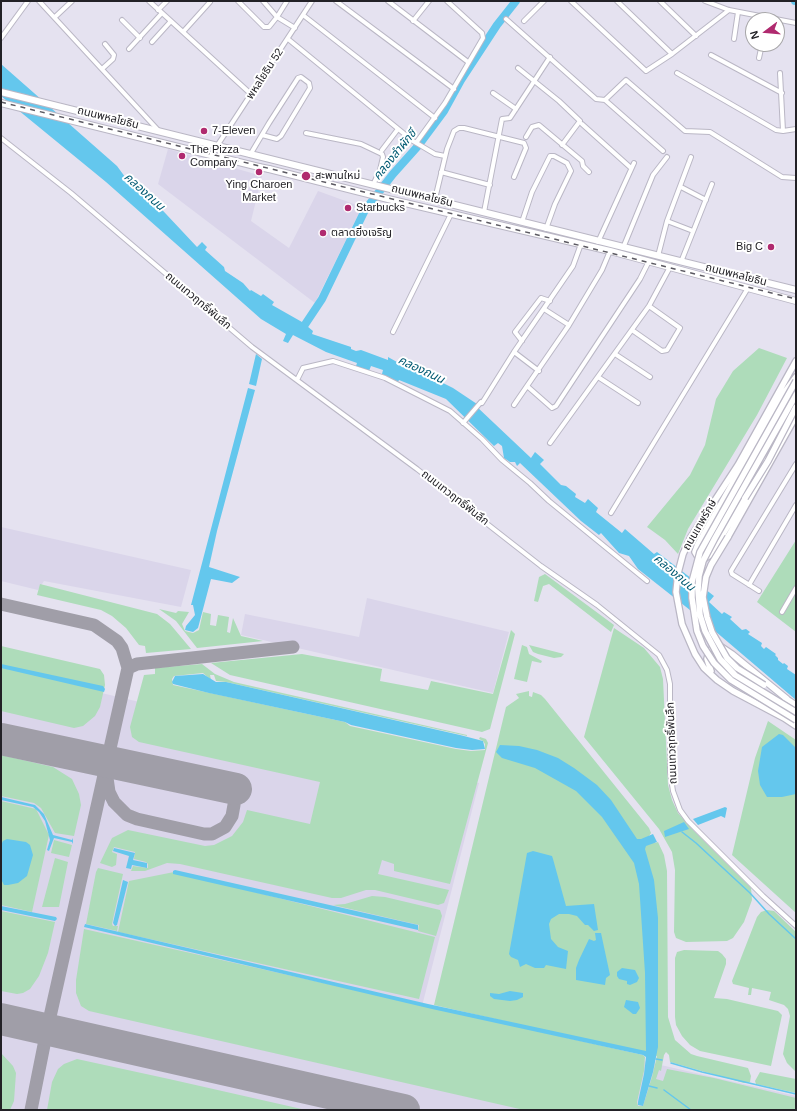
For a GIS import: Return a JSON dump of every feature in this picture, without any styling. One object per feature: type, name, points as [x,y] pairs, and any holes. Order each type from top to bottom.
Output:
[{"type":"main road","name":"ถนนพหลโยธิน","points":[[1,92],[375,186],[435,199],[598,242],[796,290]]},
{"type":"main road","name":"ถนนพหลโยธิน","points":[[2,103],[380,198],[610,251],[796,301]]},
{"type":"main road","points":[[481,221],[485,217],[484,212]]},
{"type":"main road","points":[[544,236],[546,229]]},
{"type":"main road","name":"ถนนเทพรักษ์","points":[[796,361],[738,465],[691,537],[683,554],[678,573],[676,592],[678,608],[689,642],[704,668],[717,680],[796,726]]},
{"type":"main road","points":[[796,377],[784,393],[695,547],[695,552],[701,559],[710,555],[768,461],[796,408]]},
{"type":"main road","name":"ถนนเทพรักษ์","points":[[796,381],[700,552],[692,582],[692,598],[698,630],[703,646],[714,663],[731,680],[796,720]]},
{"type":"main road","name":"ถนนเทพรักษ์","points":[[796,395],[703,561],[699,576],[698,590],[700,615],[705,631],[720,659],[735,675],[796,712]]},
{"type":"main road","points":[[710,555],[784,425],[796,408]]},
{"type":"main road","points":[[796,416],[711,565],[706,577],[703,597],[706,617],[712,632],[727,658],[737,668],[796,705]]},
{"type":"main road","points":[[704,532],[709,518],[738,465]]},
{"type":"main road","points":[[717,680],[710,671],[707,659],[712,649],[720,646],[787,699]]},
{"type":"street","points":[[1,38],[28,1]]},
{"type":"street","points":[[39,1],[159,131]]},
{"type":"street","points":[[55,17],[72,1]]},
{"type":"street","points":[[149,1],[252,95]]},
{"type":"street","points":[[158,10],[168,1]]},
{"type":"street","points":[[238,1],[264,27],[269,27],[278,17],[287,1]]},
{"type":"street","points":[[263,1],[278,17],[295,28]]},
{"type":"street","name":"พหลโยธิน 52","points":[[217,146],[252,95],[312,1]]},
{"type":"street","points":[[336,1],[454,89]]},
{"type":"street","points":[[388,1],[468,62]]},
{"type":"street","points":[[413,21],[429,1]]},
{"type":"street","points":[[418,144],[454,89],[483,38],[483,34],[447,1]]},
{"type":"street","points":[[524,21],[544,1]]},
{"type":"street","points":[[572,1],[645,71],[672,54],[729,10]]},
{"type":"street","points":[[617,1],[672,54]]},
{"type":"street","points":[[660,1],[696,36]]},
{"type":"street","points":[[705,1],[729,10],[745,14]]},
{"type":"street","points":[[183,32],[210,2]]},
{"type":"street","points":[[734,39],[738,12]]},
{"type":"street","points":[[129,49],[162,13]]},
{"type":"street","points":[[303,15],[435,118]]},
{"type":"street","points":[[506,19],[595,98],[605,100],[662,151]]},
{"type":"street","points":[[122,20],[140,38]]},
{"type":"street","points":[[152,42],[171,21]]},
{"type":"street","points":[[785,21],[796,23]]},
{"type":"street","points":[[288,39],[418,144],[445,156]]},
{"type":"street","points":[[102,69],[113,59],[114,55],[105,44]]},
{"type":"street","points":[[759,58],[760,52]]},
{"type":"street","points":[[711,55],[782,93]]},
{"type":"street","points":[[484,212],[502,118],[510,118],[550,57]]},
{"type":"street","points":[[518,68],[559,101],[580,121],[562,145]]},
{"type":"street","points":[[677,73],[776,130],[783,131],[796,129]]},
{"type":"street","points":[[780,73],[783,131]]},
{"type":"street","points":[[250,155],[262,135],[298,78],[301,77],[309,83],[310,88],[281,136],[277,139],[262,135]]},
{"type":"street","points":[[605,100],[626,80],[685,131],[710,132],[782,177],[796,178]]},
{"type":"street","points":[[494,93],[516,109]]},
{"type":"street","points":[[582,124],[631,168]]},
{"type":"street","points":[[526,137],[532,127],[539,125],[582,161],[583,166],[589,172]]},
{"type":"street","points":[[435,199],[445,156],[454,131],[459,128],[522,142],[526,148],[514,177]]},
{"type":"street","points":[[382,150],[398,129]]},
{"type":"street","points":[[306,133],[361,144],[382,154],[383,159],[375,186]]},
{"type":"street","name":"ถนนเทวฤทธิ์พันลึก","points":[[1,138],[71,193],[252,347],[416,469],[541,566],[597,605],[659,655],[667,670],[670,684],[670,772],[680,810],[688,821],[763,896],[796,926]]},
{"type":"street","points":[[522,222],[532,192],[550,156],[554,156],[567,164],[572,171],[555,204],[546,229]]},
{"type":"street","points":[[623,248],[653,175],[667,157]]},
{"type":"street","points":[[658,256],[667,221],[691,157]]},
{"type":"street","points":[[598,242],[634,163]]},
{"type":"street","points":[[441,172],[490,185]]},
{"type":"street","points":[[681,262],[712,184]]},
{"type":"street","points":[[681,187],[706,200]]},
{"type":"street","points":[[393,332],[451,214]]},
{"type":"street","points":[[667,221],[693,231]]},
{"type":"street","points":[[463,423],[480,403],[573,266],[580,244]]},
{"type":"street","points":[[514,405],[569,325],[602,270],[610,251]]},
{"type":"street","points":[[528,386],[549,406],[553,408],[556,406],[640,279],[648,262]]},
{"type":"street","points":[[550,443],[649,306],[670,267]]},
{"type":"street","points":[[611,513],[748,288]]},
{"type":"street","points":[[522,340],[515,332],[541,298],[550,301]]},
{"type":"street","points":[[632,330],[662,351],[666,350],[680,328],[649,306]]},
{"type":"street","points":[[544,310],[569,325]]},
{"type":"street","points":[[514,352],[539,370]]},
{"type":"street","points":[[615,354],[650,377]]},
{"type":"street","points":[[297,380],[303,368],[333,361],[385,378],[450,411],[545,498],[647,581]]},
{"type":"street","points":[[598,376],[638,403]]},
{"type":"street","points":[[759,591],[732,574],[731,571],[796,464]]},
{"type":"street","points":[[749,585],[796,505]]},
{"type":"street","points":[[782,612],[796,588]]},
{"type":"shaded area","name":"ตลาดยิ่งเจริญ","points":[[168,149],[262,176],[251,221],[289,248],[318,191],[362,207],[315,303],[158,184]]},
{"type":"shaded area","points":[[1,527],[191,570],[181,607],[44,581],[38,590],[1,581]]},
{"type":"shaded area","points":[[367,598],[509,632],[493,693],[241,635],[245,614],[359,637]]},
{"type":"shaded area","points":[[1,669],[479,783],[421,1010],[796,1096],[796,1110],[1,1110]]},
{"type":"green space","points":[[759,348],[787,358],[757,415],[688,529],[678,554],[665,540],[647,527],[690,475],[705,445],[716,399],[733,371]]},
{"type":"green space","points":[[796,540],[796,632],[757,602]]},
{"type":"green space","points":[[545,574],[614,625],[611,632],[549,584],[543,586],[538,602],[534,601],[539,577]]},
{"type":"green space","points":[[40,584],[157,614],[170,624],[191,649],[146,653],[145,646],[139,645],[126,628],[112,616],[101,610],[37,595]]},
{"type":"green space","points":[[159,609],[176,613],[178,611],[189,612],[182,624],[185,631],[193,633],[199,630],[203,612],[211,614],[210,625],[216,626],[218,615],[229,617],[227,632],[230,633],[233,618],[241,636],[263,641],[197,648],[176,621]]},
{"type":"green space","points":[[614,628],[644,648],[660,667],[663,679],[668,785],[672,800],[678,813],[751,888],[752,900],[744,922],[733,938],[727,941],[686,942],[676,938],[674,932],[675,870],[672,852],[659,829],[584,737]]},
{"type":"green space","points":[[511,630],[515,634],[490,729],[482,732],[230,675],[211,663],[302,654],[382,669],[380,681],[428,690],[431,681],[493,694]]},
{"type":"green space","points":[[522,645],[527,647],[529,654],[542,661],[541,663],[532,661],[527,682],[514,679]]},
{"type":"green space","points":[[529,645],[564,654],[561,657],[554,658],[538,654],[533,652]]},
{"type":"green space","points":[[1,646],[100,669],[104,675],[105,685],[100,707],[95,716],[83,726],[74,728],[1,711]]},
{"type":"green space","points":[[202,664],[215,674],[234,682],[467,736],[216,681],[214,675],[210,675],[211,680],[203,673],[174,676],[172,679],[173,685],[345,722],[350,726],[456,749],[471,751],[485,750],[485,744],[479,739],[480,737],[486,739],[488,743],[450,884],[394,871],[394,864],[382,860],[378,874],[449,890],[444,903],[438,905],[375,890],[366,890],[341,898],[332,898],[180,864],[167,863],[145,871],[131,871],[133,866],[148,868],[148,864],[146,862],[134,859],[135,852],[114,847],[112,852],[117,854],[116,865],[112,867],[100,863],[112,838],[128,830],[205,846],[214,845],[232,836],[243,822],[247,810],[310,824],[320,782],[139,742],[132,737],[130,727],[144,675],[155,674],[155,668]]},
{"type":"green space","points":[[529,691],[529,696],[532,697],[533,692],[541,695],[545,699],[649,828],[651,833],[649,836],[655,843],[658,842],[664,855],[667,871],[668,1017],[675,1040],[691,1054],[748,1068],[751,1076],[750,1082],[744,1083],[670,1062],[669,1055],[666,1052],[661,1071],[659,1070],[656,1079],[663,1081],[667,1069],[714,1078],[796,1098],[796,1110],[524,1110],[89,1011],[81,1006],[76,993],[76,980],[84,929],[643,1055],[645,1057],[644,1071],[637,1102],[638,1106],[643,1106],[657,1056],[434,1005],[506,707],[519,698],[516,694]]},
{"type":"green space","points":[[768,721],[796,740],[796,913],[732,855],[755,758]]},
{"type":"green space","points":[[1,755],[53,767],[72,779],[79,794],[81,805],[74,836],[55,833],[41,808],[34,803],[1,796]]},
{"type":"green space","points":[[1,801],[36,809],[49,835],[32,912],[1,905]]},
{"type":"green space","points":[[54,840],[72,845],[69,857],[51,853]]},
{"type":"green space","points":[[55,858],[68,862],[59,907],[42,907]]},
{"type":"green space","points":[[98,868],[123,874],[112,924],[113,926],[118,926],[117,931],[86,924]]},
{"type":"green space","points":[[174,872],[435,937],[419,999],[118,932],[129,881]]},
{"type":"green space","points":[[372,896],[385,897],[440,910],[442,916],[436,936],[418,931],[419,925],[333,905],[345,904]]},
{"type":"green space","points":[[767,910],[774,911],[796,932],[796,1072],[787,1063],[783,1054],[790,1016],[788,1009],[784,1005],[769,1000],[771,992],[752,988],[751,995],[748,995],[749,988],[733,984],[732,981],[757,917],[761,912]]},
{"type":"green space","points":[[1,911],[55,922],[48,953],[39,976],[30,989],[23,993],[17,994],[1,991]]},
{"type":"green space","points":[[684,950],[718,951],[726,959],[726,964],[714,998],[727,999],[778,1011],[782,1015],[771,1066],[700,1051],[690,1045],[682,1036],[676,1025],[675,1017],[675,958],[677,952]]},
{"type":"green space","points":[[1,1053],[13,1066],[16,1073],[14,1101],[10,1110],[1,1110]]},
{"type":"green space","points":[[77,1059],[306,1110],[47,1110],[52,1082],[58,1069],[64,1064]]},
{"type":"green space","points":[[760,1072],[796,1079],[796,1093],[756,1084],[755,1081]]},
{"type":"water","name":"คลองถนน","points":[[1,64],[117,166],[128,181],[151,198],[197,247],[202,242],[207,247],[205,250],[224,267],[225,271],[243,283],[250,291],[251,290],[261,296],[263,294],[274,302],[272,305],[302,322],[313,331],[312,334],[351,347],[351,349],[356,351],[361,350],[388,360],[388,357],[406,367],[417,370],[453,388],[477,404],[476,406],[531,458],[535,452],[544,460],[540,464],[561,485],[566,486],[576,494],[575,497],[585,503],[588,499],[598,508],[596,512],[622,533],[625,529],[654,554],[657,552],[714,596],[709,602],[722,614],[724,612],[732,617],[730,619],[742,630],[746,629],[750,632],[748,634],[762,643],[761,646],[764,649],[766,647],[776,654],[775,655],[778,660],[788,666],[787,669],[796,675],[796,700],[695,614],[638,569],[629,556],[619,553],[601,533],[599,535],[581,521],[520,463],[517,466],[515,462],[510,462],[504,458],[502,446],[498,443],[494,446],[446,399],[399,380],[398,382],[382,374],[383,370],[371,366],[369,371],[356,366],[357,363],[326,352],[293,335],[288,343],[283,341],[286,334],[261,319],[106,182],[1,96]]},
{"type":"water","points":[[256,354],[262,359],[256,386],[249,384]]},
{"type":"water","points":[[248,388],[255,390],[217,531],[209,567],[240,577],[232,583],[211,579],[198,628],[193,632],[185,630],[186,626],[195,615],[193,605],[191,605]]},
{"type":"water","points":[[1,664],[103,686],[105,689],[104,692],[1,668]]},
{"type":"water","points":[[203,674],[216,682],[226,682],[483,741],[485,749],[472,750],[456,748],[351,725],[345,722],[209,693],[173,684],[172,682],[175,676]]},
{"type":"water","points":[[779,734],[783,735],[796,748],[796,794],[782,797],[767,797],[760,785],[758,771],[762,747]]},
{"type":"water","points":[[500,745],[519,746],[537,750],[558,758],[597,785],[611,800],[637,839],[653,834],[657,842],[646,846],[645,849],[654,880],[658,918],[658,1047],[653,1072],[643,1106],[638,1105],[638,1102],[646,1057],[643,1055],[432,1009],[84,927],[85,924],[428,1004],[646,1051],[645,973],[639,884],[634,863],[602,817],[576,791],[535,768],[502,758],[496,752]]},
{"type":"water","points":[[1,797],[35,805],[44,814],[53,835],[72,840],[73,838],[73,844],[72,842],[54,838],[49,851],[47,850],[50,840],[45,821],[39,812],[33,807],[1,800]]},
{"type":"water","points":[[725,807],[727,808],[725,818],[721,816],[698,825],[693,819]]},
{"type":"water","points":[[684,822],[689,829],[665,837],[664,831]]},
{"type":"water","points":[[7,839],[26,842],[30,845],[33,855],[27,876],[18,883],[4,885],[1,879],[1,845],[3,841]]},
{"type":"water","points":[[114,848],[135,853],[133,860],[147,863],[147,868],[132,865],[131,869],[126,868],[129,856],[113,851]]},
{"type":"water","points":[[533,851],[552,856],[566,906],[594,904],[598,930],[594,931],[588,925],[585,925],[577,916],[569,914],[559,914],[551,919],[549,924],[551,939],[558,947],[568,951],[566,969],[546,965],[544,968],[535,968],[526,964],[520,967],[518,960],[511,957],[509,954],[527,853]]},
{"type":"water","points":[[175,870],[418,925],[418,930],[173,874],[173,871]]},
{"type":"water","points":[[123,880],[128,882],[117,925],[115,926],[113,923]]},
{"type":"water","points":[[1,906],[56,917],[57,919],[55,921],[1,910]]},
{"type":"water","points":[[595,933],[601,933],[610,975],[606,978],[605,985],[576,980],[576,968],[579,960],[589,939],[594,941],[596,940]]},
{"type":"water","points":[[622,968],[635,970],[639,978],[637,982],[630,985],[627,984],[627,981],[619,979],[617,972]]},
{"type":"water","points":[[510,991],[523,993],[523,997],[510,1001],[494,999],[490,996],[490,993],[499,994]]},
{"type":"water","points":[[626,1000],[638,1002],[640,1008],[636,1014],[633,1014],[624,1007]]},
{"type":"waterway","name":"คลองลำผักชี","points":[[302,329],[322,299],[365,210],[393,174],[418,146],[444,111],[461,80],[497,25],[516,1]]},
{"type":"waterway","points":[[682,832],[750,893],[769,914],[796,939]]},
{"type":"waterway","points":[[656,1059],[662,1060]]},
{"type":"waterway","points":[[671,1063],[702,1072],[796,1094]]},
{"type":"waterway","points":[[649,1086],[657,1088]]},
{"type":"waterway","points":[[664,1090],[691,1110]]},
{"type":"taxiway","points":[[1,604],[94,625],[117,641],[122,648],[128,668],[47,1030],[31,1110]]},
{"type":"taxiway","points":[[128,668],[137,664],[293,647]]},
{"type":"taxiway","points":[[107,778],[109,792],[114,802],[127,815],[137,819],[204,834],[212,834],[225,827],[232,816],[234,805]]},
{"type":"runway","points":[[1,739],[236,789]]},
{"type":"runway","points":[[1,1019],[404,1110]]},
{"type":"railway","points":[[1,102],[796,299]]},
{"type":"place","name":"7-Eleven","points":[[204,131]]},
{"type":"place","name":"The Pizza Company","points":[[182,156]]},
{"type":"place","name":"Ying Charoen Market","points":[[259,172]]},
{"type":"place","name":"สะพานใหม่","points":[[306,176]]},
{"type":"place","name":"Starbucks","points":[[348,208]]},
{"type":"place","name":"ตลาดยิ่งเจริญ","points":[[323,233]]},
{"type":"place","name":"Big C","points":[[771,247]]}]
